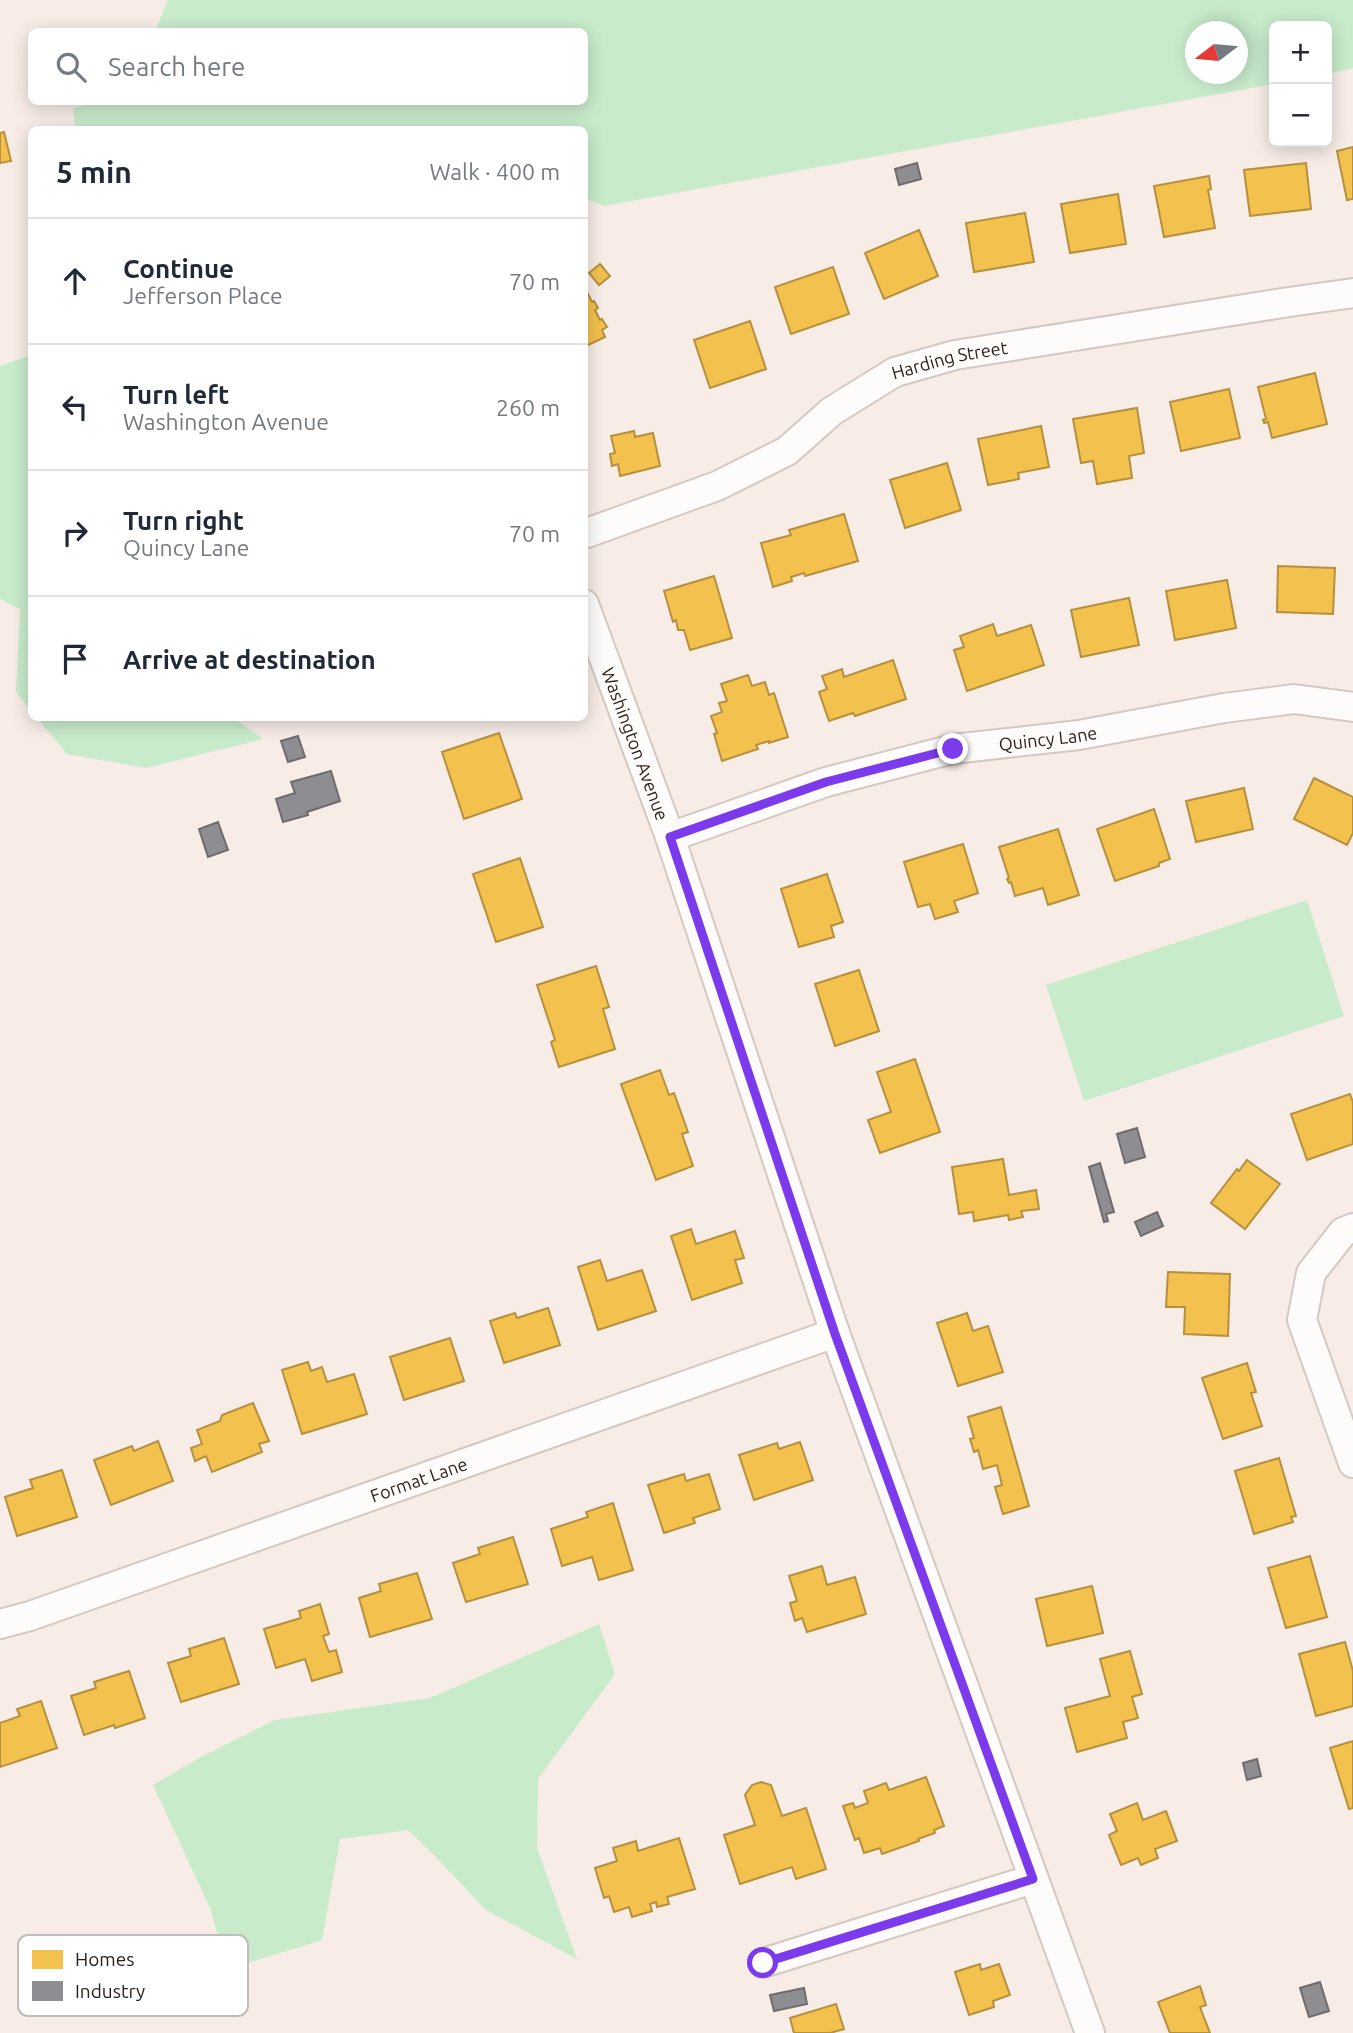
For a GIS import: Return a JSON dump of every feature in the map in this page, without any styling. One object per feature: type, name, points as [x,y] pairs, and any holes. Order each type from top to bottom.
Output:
[{"type":"street","name":"Harding Street","points":[[588,533],[717,486],[787,451],[832,411],[895,372],[955,355],[1353,293]]},
{"type":"street","name":"Washington Avenue","points":[[588,615],[670,837],[835,1334],[1090,2033]]},
{"type":"street","name":"Quincy Lane","points":[[670,837],[826,782],[953,749],[1079,735],[1224,708],[1294,699],[1353,707]]},
{"type":"street","points":[[1353,1228],[1343,1232],[1311,1273],[1302,1320],[1353,1463]]},
{"type":"street","name":"Format Lane","points":[[0,1624],[30,1616],[835,1334]]},
{"type":"street","points":[[763,1963],[1033,1879]]},
{"type":"green space","points":[[168,0],[1353,0],[1353,68],[1332,73],[1332,21],[1269,21],[1269,85],[604,206],[588,199],[588,126],[75,126],[73,108],[86,105],[588,105],[588,28],[156,28]]},
{"type":"green space","points":[[28,356],[28,707],[16,692],[20,609],[0,599],[0,366]]},
{"type":"green space","points":[[40,721],[238,721],[263,739],[146,768],[67,754]]},
{"type":"green space","points":[[1307,900],[1344,1016],[1084,1101],[1046,985]]},
{"type":"green space","points":[[599,1624],[615,1674],[538,1779],[537,1848],[577,1959],[486,1910],[408,1830],[340,1839],[322,1940],[248,1963],[248,1935],[218,1935],[210,1908],[153,1785],[201,1757],[275,1720],[430,1698]]},
{"type":"building: Homes","points":[[4,132],[11,161],[0,163],[0,133]]},
{"type":"building: Homes","points":[[1353,147],[1353,199],[1347,200],[1337,151]]},
{"type":"building: Homes","points":[[1306,163],[1311,209],[1250,216],[1244,170]]},
{"type":"building: Homes","points":[[1209,176],[1211,189],[1208,190],[1215,228],[1164,237],[1154,186]]},
{"type":"building: Homes","points":[[1118,194],[1126,244],[1070,253],[1061,204]]},
{"type":"building: Homes","points":[[1025,213],[1034,262],[974,272],[966,223]]},
{"type":"building: Homes","points":[[919,230],[938,276],[884,299],[865,253]]},
{"type":"building: Homes","points":[[600,264],[610,276],[599,285],[589,273]]},
{"type":"building: Homes","points":[[833,267],[849,314],[791,334],[775,287]]},
{"type":"building: Homes","points":[[588,294],[598,308],[595,310],[600,320],[602,319],[607,327],[602,330],[605,337],[588,345]]},
{"type":"building: Homes","points":[[750,321],[766,369],[710,388],[694,340]]},
{"type":"building: Homes","points":[[1315,373],[1327,424],[1272,438],[1268,422],[1264,423],[1263,420],[1266,419],[1258,387]]},
{"type":"building: Homes","points":[[1229,389],[1240,438],[1181,451],[1170,402]]},
{"type":"building: Homes","points":[[1137,408],[1144,453],[1129,456],[1132,478],[1097,484],[1093,461],[1081,463],[1073,419]]},
{"type":"building: Homes","points":[[1041,426],[1049,467],[1018,473],[1019,479],[988,485],[978,439]]},
{"type":"building: Homes","points":[[634,431],[635,437],[653,433],[660,466],[620,476],[618,464],[612,466],[610,454],[615,453],[611,436]]},
{"type":"building: Homes","points":[[947,463],[961,510],[905,528],[890,480]]},
{"type":"building: Homes","points":[[844,514],[858,561],[805,576],[804,573],[791,577],[792,581],[773,587],[761,543],[791,535],[789,530]]},
{"type":"building: Homes","points":[[1278,566],[1335,568],[1333,614],[1277,612]]},
{"type":"building: Homes","points":[[714,576],[732,638],[690,650],[684,630],[678,630],[676,620],[673,622],[664,591]]},
{"type":"building: Homes","points":[[1227,580],[1236,628],[1175,640],[1166,591]]},
{"type":"building: Homes","points":[[1129,598],[1139,645],[1081,657],[1071,610]]},
{"type":"building: Homes","points":[[993,624],[997,636],[1031,625],[1044,665],[967,691],[954,650],[964,647],[960,636]]},
{"type":"building: Homes","points":[[893,660],[906,699],[855,716],[853,713],[829,721],[819,692],[827,689],[822,676],[842,669],[844,677]]},
{"type":"building: Homes","points":[[748,675],[752,686],[765,682],[769,695],[774,693],[788,737],[756,745],[758,749],[722,761],[711,716],[722,712],[719,703],[727,701],[721,684]]},
{"type":"building: Homes","points":[[499,733],[522,799],[464,819],[442,752]]},
{"type":"building: Homes","points":[[1314,778],[1353,797],[1353,833],[1347,845],[1294,819]]},
{"type":"building: Homes","points":[[1244,788],[1253,829],[1196,842],[1186,801]]},
{"type":"building: Homes","points":[[1154,809],[1170,859],[1159,863],[1159,866],[1115,881],[1097,829]]},
{"type":"building: Homes","points":[[1058,829],[1079,895],[1048,905],[1043,888],[1015,896],[1011,882],[1007,879],[1009,878],[999,847]]},
{"type":"building: Homes","points":[[963,844],[978,893],[954,901],[958,912],[935,919],[930,904],[918,907],[904,862]]},
{"type":"building: Homes","points":[[520,858],[543,927],[496,942],[473,874]]},
{"type":"building: Homes","points":[[827,874],[843,922],[831,926],[834,937],[799,947],[781,889]]},
{"type":"building: Homes","points":[[596,966],[609,1007],[603,1009],[615,1049],[559,1067],[551,1042],[555,1040],[537,985]]},
{"type":"building: Homes","points":[[859,970],[879,1031],[835,1046],[815,984]]},
{"type":"building: Homes","points":[[915,1059],[940,1132],[880,1153],[868,1120],[891,1112],[877,1072]]},
{"type":"building: Homes","points":[[660,1070],[669,1095],[674,1093],[688,1132],[682,1134],[693,1166],[656,1180],[621,1084]]},
{"type":"building: Homes","points":[[1350,1094],[1353,1102],[1353,1144],[1307,1160],[1291,1114]]},
{"type":"building: Homes","points":[[1003,1159],[1009,1195],[1036,1190],[1039,1209],[1021,1211],[1023,1217],[1009,1220],[1008,1215],[974,1221],[973,1212],[959,1214],[952,1167]]},
{"type":"building: Homes","points":[[1247,1160],[1280,1184],[1245,1229],[1211,1203]]},
{"type":"building: Homes","points":[[691,1229],[696,1244],[735,1231],[744,1258],[735,1260],[742,1283],[692,1300],[671,1236]]},
{"type":"building: Homes","points":[[600,1260],[607,1281],[642,1270],[656,1311],[598,1330],[578,1267]]},
{"type":"building: Homes","points":[[1168,1272],[1230,1274],[1228,1336],[1184,1334],[1185,1307],[1166,1307]]},
{"type":"building: Homes","points":[[548,1308],[560,1345],[504,1363],[490,1321],[515,1313],[517,1318]]},
{"type":"building: Homes","points":[[967,1313],[973,1331],[988,1326],[1003,1372],[958,1386],[937,1323]]},
{"type":"building: Homes","points":[[450,1338],[464,1381],[404,1400],[390,1357]]},
{"type":"building: Homes","points":[[308,1362],[311,1371],[322,1367],[327,1382],[354,1374],[367,1414],[302,1434],[282,1370]]},
{"type":"building: Homes","points":[[1247,1363],[1256,1392],[1251,1393],[1262,1426],[1223,1439],[1202,1378]]},
{"type":"building: Homes","points":[[253,1403],[269,1441],[259,1444],[262,1452],[212,1472],[206,1456],[195,1461],[191,1448],[202,1444],[197,1430],[220,1421],[222,1415]]},
{"type":"building: Homes","points":[[1001,1407],[1029,1506],[1003,1514],[995,1487],[1002,1485],[997,1465],[983,1469],[978,1450],[974,1452],[970,1439],[974,1438],[968,1417]]},
{"type":"building: Homes","points":[[158,1441],[173,1481],[111,1505],[94,1460],[132,1446],[134,1451]]},
{"type":"building: Homes","points":[[800,1442],[813,1480],[754,1500],[739,1455],[777,1443],[779,1449]]},
{"type":"building: Homes","points":[[1279,1458],[1296,1516],[1291,1517],[1293,1522],[1254,1534],[1235,1471]]},
{"type":"building: Homes","points":[[62,1470],[77,1517],[17,1536],[5,1497],[33,1488],[30,1480]]},
{"type":"building: Homes","points":[[684,1474],[686,1481],[709,1474],[720,1509],[693,1518],[695,1523],[664,1533],[648,1485]]},
{"type":"building: Homes","points":[[613,1503],[633,1570],[599,1580],[592,1557],[562,1566],[551,1529],[588,1517],[586,1512]]},
{"type":"building: Homes","points":[[513,1537],[528,1584],[466,1602],[453,1563],[480,1554],[478,1548]]},
{"type":"building: Homes","points":[[1310,1556],[1327,1617],[1286,1628],[1268,1568]]},
{"type":"building: Homes","points":[[822,1566],[827,1585],[855,1577],[866,1614],[807,1632],[802,1618],[795,1621],[790,1603],[797,1601],[789,1576]]},
{"type":"building: Homes","points":[[417,1573],[432,1619],[370,1637],[359,1598],[381,1591],[379,1584]]},
{"type":"building: Homes","points":[[1092,1586],[1103,1633],[1047,1646],[1036,1599]]},
{"type":"building: Homes","points":[[320,1604],[329,1634],[323,1636],[329,1652],[336,1650],[342,1672],[312,1681],[305,1659],[276,1668],[264,1629],[301,1618],[299,1611]]},
{"type":"building: Homes","points":[[224,1638],[239,1684],[181,1702],[168,1663],[191,1656],[189,1649]]},
{"type":"building: Homes","points":[[1345,1642],[1353,1671],[1353,1706],[1316,1716],[1299,1654]]},
{"type":"building: Homes","points":[[1130,1651],[1142,1694],[1132,1697],[1138,1718],[1123,1722],[1127,1738],[1077,1752],[1065,1708],[1110,1696],[1100,1659]]},
{"type":"building: Homes","points":[[129,1671],[145,1718],[84,1735],[71,1696],[96,1688],[94,1682]]},
{"type":"building: Homes","points":[[41,1701],[57,1748],[0,1767],[0,1723],[20,1716],[17,1709]]},
{"type":"building: Homes","points":[[1353,1741],[1353,1808],[1349,1809],[1330,1748]]},
{"type":"building: Homes","points":[[926,1777],[944,1826],[934,1830],[935,1833],[918,1839],[919,1841],[882,1854],[880,1848],[864,1853],[859,1838],[855,1840],[843,1806],[853,1803],[855,1808],[868,1803],[864,1791],[886,1783],[889,1790]]},
{"type":"building: Homes","points":[[761,1782],[771,1785],[782,1816],[806,1808],[826,1869],[796,1879],[792,1867],[740,1884],[724,1835],[755,1825],[745,1795],[752,1785]]},
{"type":"building: Homes","points":[[1137,1803],[1143,1820],[1166,1811],[1177,1841],[1155,1849],[1158,1858],[1141,1865],[1138,1858],[1121,1865],[1109,1835],[1117,1831],[1110,1814]]},
{"type":"building: Homes","points":[[679,1838],[695,1889],[667,1897],[669,1904],[657,1907],[656,1902],[650,1904],[652,1911],[632,1917],[629,1907],[614,1912],[609,1896],[604,1898],[595,1868],[617,1861],[613,1848],[636,1841],[638,1851]]},
{"type":"building: Homes","points":[[980,1964],[981,1970],[999,1964],[1010,1995],[993,2001],[994,2007],[969,2015],[955,1972]]},
{"type":"building: Homes","points":[[1200,1986],[1206,2005],[1200,2007],[1210,2033],[1170,2033],[1158,2002]]},
{"type":"building: Homes","points":[[836,2004],[844,2029],[830,2033],[794,2033],[790,2018]]},
{"type":"building: Industry","points":[[917,163],[921,179],[899,185],[895,169]]},
{"type":"building: Industry","points":[[298,736],[305,757],[288,762],[281,741]]},
{"type":"building: Industry","points":[[331,771],[340,801],[283,822],[276,799],[295,793],[291,782]]},
{"type":"building: Industry","points":[[218,822],[228,850],[208,857],[199,829]]},
{"type":"building: Industry","points":[[1137,1128],[1145,1157],[1125,1163],[1117,1134]]},
{"type":"building: Industry","points":[[1100,1163],[1114,1212],[1106,1214],[1108,1221],[1104,1222],[1089,1167]]},
{"type":"building: Industry","points":[[1157,1212],[1163,1226],[1141,1236],[1135,1222]]},
{"type":"building: Industry","points":[[1257,1759],[1261,1776],[1247,1780],[1243,1763]]},
{"type":"building: Industry","points":[[1320,1982],[1329,2011],[1309,2017],[1300,1988]]},
{"type":"building: Industry","points":[[804,1988],[807,2004],[774,2011],[770,1995]]},
{"type":"route","points":[[763,1963],[1033,1879],[835,1334],[670,837],[826,782],[953,749]]}]
